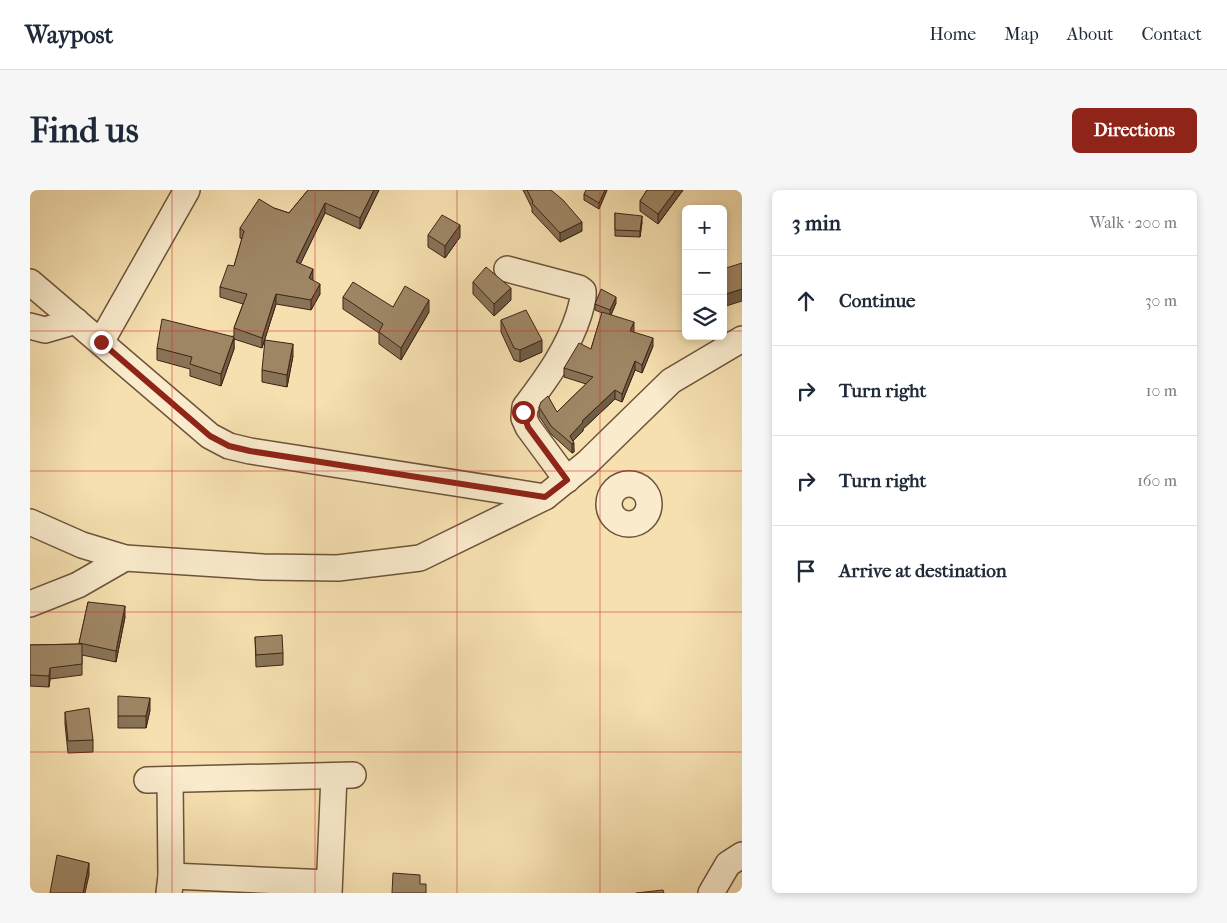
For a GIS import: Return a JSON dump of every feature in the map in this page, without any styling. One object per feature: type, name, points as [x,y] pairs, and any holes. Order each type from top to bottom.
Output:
[{"type":"street","points":[[101,342],[187,190]]},
{"type":"street","points":[[507,269],[579,288],[583,291],[584,297],[574,330],[554,368],[523,412],[528,427],[567,480]]},
{"type":"street","points":[[30,282],[210,436],[229,446],[250,451],[545,497]]},
{"type":"street","points":[[30,326],[45,330],[76,321]]},
{"type":"street","points":[[30,522],[82,545],[125,558],[263,567],[338,568],[420,558],[545,497],[587,463],[671,381],[742,339]]},
{"type":"street","points":[[587,463],[615,490]]},
{"type":"street","points":[[30,604],[78,585],[125,558]]},
{"type":"street","points":[[343,776],[329,888],[170,885],[158,780],[343,776]]},
{"type":"street","points":[[711,893],[728,864],[742,855]]},
{"type":"building","points":[[308,190],[374,190],[360,218],[325,203],[296,262],[313,269],[309,278],[320,284],[311,300],[276,294],[262,338],[234,328],[247,294],[220,287],[228,265],[234,266],[244,231],[240,228],[259,199],[274,208],[289,213]]},
{"type":"building","points":[[527,190],[551,190],[563,200],[582,222],[560,233],[532,203]]},
{"type":"building","points":[[586,190],[605,190],[599,203],[584,194]]},
{"type":"building","points":[[647,190],[676,190],[658,214],[640,201]]},
{"type":"building","points":[[615,213],[642,216],[640,231],[615,230]]},
{"type":"building","points":[[442,215],[460,225],[445,246],[428,235]]},
{"type":"building","points":[[742,263],[742,289],[727,294],[727,268]]},
{"type":"building","points":[[486,267],[511,288],[494,304],[473,282]]},
{"type":"building","points":[[353,282],[393,307],[405,286],[429,300],[401,348],[379,332],[383,324],[343,297]]},
{"type":"building","points":[[601,289],[616,297],[610,310],[595,304]]},
{"type":"building","points":[[526,310],[542,340],[520,350],[514,348],[501,320]]},
{"type":"building","points":[[602,312],[634,322],[630,331],[653,338],[642,365],[635,361],[622,394],[615,390],[582,421],[570,436],[574,443],[572,444],[551,426],[539,407],[541,402],[548,396],[557,412],[593,377],[564,368],[579,343],[591,349]]},
{"type":"building","points":[[162,319],[234,337],[221,374],[190,364],[192,357],[157,348]]},
{"type":"building","points":[[265,340],[293,344],[287,375],[262,370]]},
{"type":"building","points":[[88,602],[125,606],[116,651],[79,643]]},
{"type":"building","points":[[282,635],[283,653],[256,655],[255,637]]},
{"type":"building","points":[[82,644],[82,664],[50,668],[49,676],[30,675],[30,645]]},
{"type":"building","points":[[118,696],[150,698],[146,716],[118,716]]},
{"type":"building","points":[[89,708],[93,740],[68,741],[65,712]]},
{"type":"building","points":[[57,855],[89,863],[83,893],[50,893]]},
{"type":"building","points":[[393,873],[420,875],[420,884],[426,884],[426,893],[392,893]]},
{"type":"building","points":[[663,890],[664,893],[636,893]]},
{"type":"route","points":[[101,342],[210,436],[229,446],[250,451],[545,497],[567,480],[528,427],[523,412]]}]
